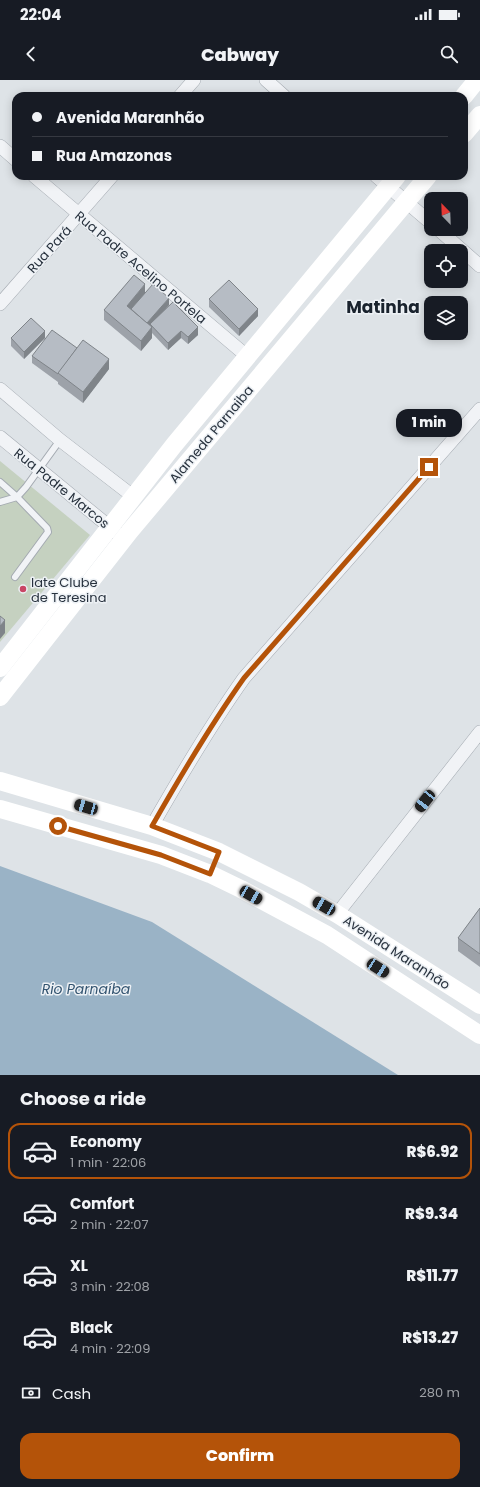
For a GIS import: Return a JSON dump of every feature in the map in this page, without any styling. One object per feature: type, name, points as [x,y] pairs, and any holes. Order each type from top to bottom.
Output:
[{"type":"main road","points":[[467,92],[477,80]]},
{"type":"main road","points":[[468,129],[480,115]]},
{"type":"main road","name":"Alameda Parnaiba","points":[[0,668],[174,445],[248,357],[386,180]]},
{"type":"main road","name":"Alameda Parnaiba","points":[[0,697],[124,539],[425,180]]},
{"type":"main road","name":"Avenida Maranhão","points":[[0,782],[152,826],[219,852],[300,892],[480,1005]]},
{"type":"main road","name":"Avenida Maranhão","points":[[0,809],[161,855],[210,874],[327,935],[480,1035]]},
{"type":"main road","points":[[210,874],[219,852]]},
{"type":"main road","points":[[262,901],[270,878]]},
{"type":"street","points":[[184,92],[194,80]]},
{"type":"street","points":[[266,80],[280,92]]},
{"type":"street","points":[[0,146],[12,156]]},
{"type":"street","name":"Rua Padre Acelino Portela","points":[[39,180],[248,357]]},
{"type":"street","name":"Rua Pará","points":[[0,304],[109,180]]},
{"type":"street","points":[[388,180],[406,202],[424,217]]},
{"type":"street","points":[[446,236],[480,266]]},
{"type":"street","points":[[0,389],[60,440],[134,497]]},
{"type":"street","points":[[152,826],[194,751],[244,678],[480,409]]},
{"type":"street","name":"Rua Padre Marcos","points":[[0,437],[124,539]]},
{"type":"street","points":[[337,914],[480,732]]},
{"type":"lane","points":[[0,502],[17,497],[60,440]]},
{"type":"lane","points":[[0,482],[47,528],[48,532],[14,577]]},
{"type":"green space","name":"Iate Clube de Teresina","points":[[0,461],[90,535],[0,642]]},
{"type":"water","name":"Rio Parnaíba","points":[[0,866],[152,922],[398,1075],[0,1075]]},
{"type":"building","points":[[134,275],[145,284],[127,306],[152,327],[141,341],[104,310]]},
{"type":"building","points":[[229,280],[258,309],[239,329],[209,299]]},
{"type":"building","points":[[153,284],[169,298],[147,323],[131,309]]},
{"type":"building","points":[[173,302],[198,327],[188,337],[181,331],[168,343],[150,324]]},
{"type":"building","points":[[31,318],[45,331],[24,352],[11,338]]},
{"type":"building","points":[[52,330],[77,348],[58,374],[32,356]]},
{"type":"building","points":[[83,340],[109,359],[83,392],[58,373]]},
{"type":"building","points":[[0,616],[5,620],[0,626]]},
{"type":"building","points":[[480,908],[480,954],[458,938]]},
{"type":"place","name":"Iate Clube de Teresina","points":[[23,589]]},
{"type":"district","name":"Matinha","points":[[383,307]]},
{"type":"route","points":[[58,826],[161,855],[210,874],[219,852],[152,826],[194,751],[244,678],[429,467]]}]
